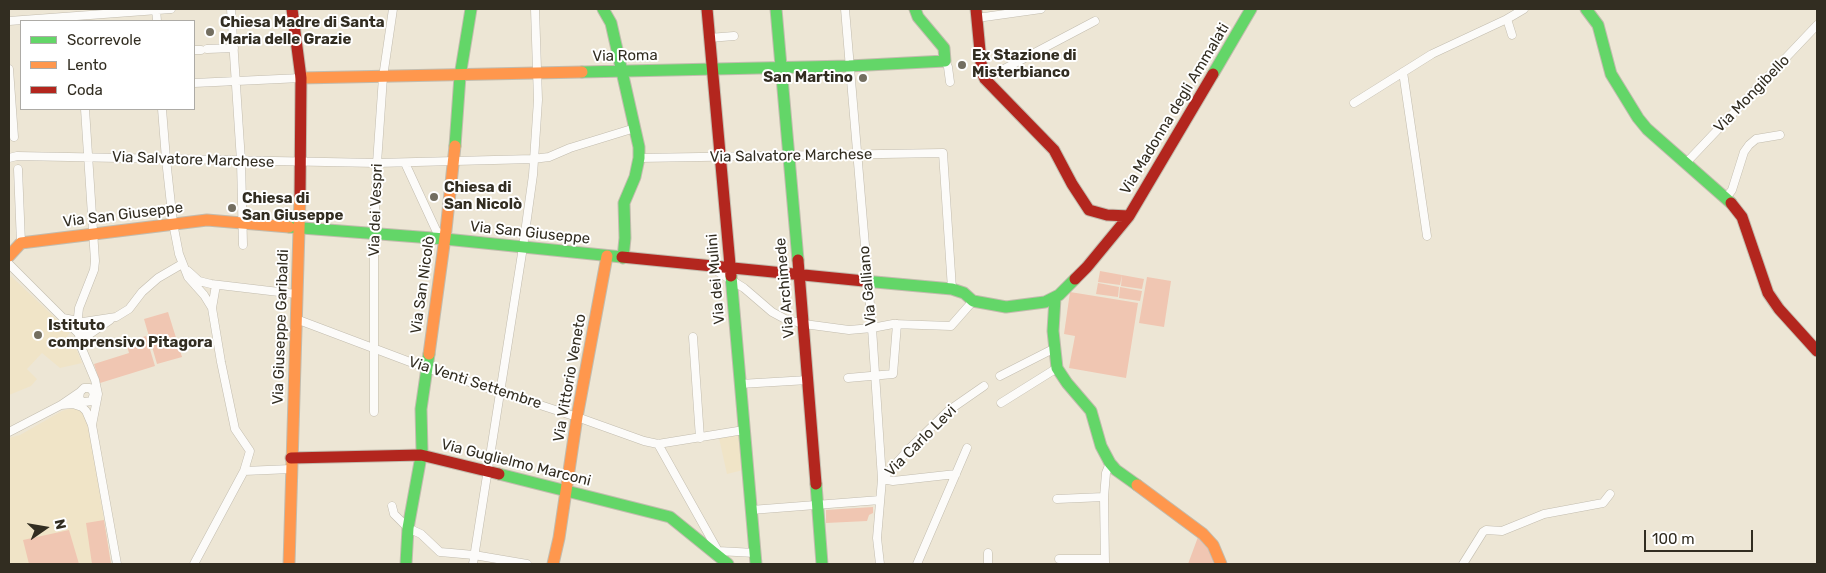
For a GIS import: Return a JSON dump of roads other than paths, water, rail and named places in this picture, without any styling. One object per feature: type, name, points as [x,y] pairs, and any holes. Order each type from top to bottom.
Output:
[{"type":"street","points":[[21,20],[171,9]]},
{"type":"street","points":[[231,9],[241,161],[243,245]]},
{"type":"street","points":[[195,83],[288,79],[304,74],[292,9]]},
{"type":"street","name":"Via dei Vespri","points":[[374,412],[374,234],[377,163],[383,77],[393,9]]},
{"type":"street","name":"Via San Nicolò","points":[[406,564],[408,528],[421,455],[421,409],[454,161],[460,76],[471,9]]},
{"type":"street","points":[[473,564],[533,176],[538,73],[535,9]]},
{"type":"street","points":[[603,9],[611,23],[635,128],[639,158],[635,177],[624,203],[624,258]]},
{"type":"street","name":"Via dei Mulini","points":[[707,9],[755,554]]},
{"type":"street","name":"Via Archimede","points":[[776,9],[804,324],[822,564]]},
{"type":"street","name":"Via Galliano","points":[[845,9],[872,328],[882,479],[877,538],[880,564]]},
{"type":"street","points":[[915,9],[918,17],[944,48],[942,62],[948,66],[950,82]]},
{"type":"street","points":[[977,13],[1041,9]]},
{"type":"street","name":"Via Madonna degli Ammalati","points":[[977,13],[982,72],[985,79],[999,96],[1054,150],[1072,184],[1090,210],[1128,216],[1251,9]]},
{"type":"street","points":[[1354,103],[1432,54],[1508,19],[1524,9]]},
{"type":"street","points":[[1586,9],[1598,25],[1611,74],[1638,118],[1647,129],[1734,206],[1742,218],[1768,293],[1779,309],[1817,351]]},
{"type":"street","points":[[1508,19],[1512,36]]},
{"type":"street","points":[[985,79],[1095,22]]},
{"type":"street","name":"Via Mongibello","points":[[1686,163],[1817,25]]},
{"type":"street","points":[[709,38],[734,36]]},
{"type":"street","points":[[201,50],[234,48]]},
{"type":"street","name":"Via Roma","points":[[304,74],[383,77],[460,76],[942,62]]},
{"type":"street","points":[[9,69],[14,137]]},
{"type":"street","points":[[1403,72],[1427,236]]},
{"type":"street","name":"Via Giuseppe Garibaldi","points":[[289,564],[296,294],[300,227],[301,91],[304,74]]},
{"type":"street","points":[[85,110],[94,234],[94,270],[86,286],[77,320],[82,349],[96,395],[92,425]]},
{"type":"street","points":[[162,110],[173,223],[179,254],[188,277],[204,295],[212,308]]},
{"type":"street","points":[[454,161],[549,157],[570,148],[635,128]]},
{"type":"street","points":[[1726,198],[1732,190],[1744,152],[1749,144],[1756,140],[1780,135]]},
{"type":"street","name":"Via Salvatore Marchese","points":[[639,158],[943,153],[952,289]]},
{"type":"street","name":"Via Salvatore Marchese","points":[[9,158],[16,156],[377,163],[454,161]]},
{"type":"street","points":[[405,162],[436,230],[445,239]]},
{"type":"street","points":[[9,256],[21,242],[18,169]]},
{"type":"street","points":[[1128,216],[1087,267],[1050,300],[1057,368],[1067,384],[1091,411],[1101,446],[1110,463],[1116,470],[1204,534],[1213,545],[1221,564]]},
{"type":"street","name":"Via San Giuseppe","points":[[21,242],[207,220],[445,239],[709,266],[730,274],[799,274],[952,289],[964,294],[972,301],[1006,307],[1050,300]]},
{"type":"street","name":"Via Vittorio Veneto","points":[[553,564],[577,417],[607,256]]},
{"type":"street","points":[[9,264],[78,333],[90,332]]},
{"type":"street","points":[[182,264],[199,281],[216,285],[296,294]]},
{"type":"street","points":[[82,349],[85,338],[90,332],[129,309],[137,297],[158,278],[182,264]]},
{"type":"street","points":[[730,274],[772,312],[785,319],[804,324],[849,330],[897,324],[950,326],[956,322],[972,301]]},
{"type":"street","points":[[194,564],[244,471],[250,451],[236,429],[221,362],[212,308],[216,285]]},
{"type":"street","points":[[63,318],[83,322],[116,317]]},
{"type":"street","name":"Via Venti Settembre","points":[[296,319],[426,368],[644,441],[658,444],[744,430]]},
{"type":"street","points":[[848,378],[892,374],[897,324]]},
{"type":"street","points":[[693,338],[700,438]]},
{"type":"street","points":[[1000,376],[1055,348]]},
{"type":"street","points":[[86,361],[88,374],[80,399],[92,425],[117,564]]},
{"type":"street","points":[[1002,403],[1057,368]]},
{"type":"street","points":[[740,384],[808,380]]},
{"type":"street","name":"Via Carlo Levi","points":[[882,479],[948,411],[984,386]]},
{"type":"street","points":[[61,405],[80,399],[87,387],[96,395]]},
{"type":"street","points":[[9,432],[61,405],[80,399],[89,403],[96,395]]},
{"type":"street","points":[[658,444],[723,560],[755,554]]},
{"type":"street","points":[[916,564],[967,448]]},
{"type":"street","name":"Via Guglielmo Marconi","points":[[291,463],[421,455],[670,517],[723,560]]},
{"type":"street","points":[[244,471],[291,463]]},
{"type":"street","points":[[1060,559],[1105,562],[1104,497],[1106,473],[1110,463]]},
{"type":"street","points":[[882,479],[893,482],[956,474]]},
{"type":"street","points":[[1463,564],[1482,532],[1486,530],[1502,531],[1544,514],[1603,503],[1610,494]]},
{"type":"street","points":[[1057,499],[1104,497]]},
{"type":"street","points":[[752,510],[880,500]]},
{"type":"street","points":[[392,506],[394,514],[408,528],[421,534],[440,552],[474,555],[526,564]]},
{"type":"street","points":[[988,553],[988,564]]},
{"type":"place","name":"Chiesa Madre di Santa Maria delle Grazie","points":[[210,32]]},
{"type":"place","name":"Ex Stazione di Misterbianco","points":[[962,65]]},
{"type":"place","name":"San Martino","points":[[863,78]]},
{"type":"place","name":"Chiesa di San Nicolò","points":[[434,197]]},
{"type":"place","name":"Chiesa di San Giuseppe","points":[[232,208]]},
{"type":"place","name":"Istituto comprensivo Pitagora","points":[[38,335]]}]
